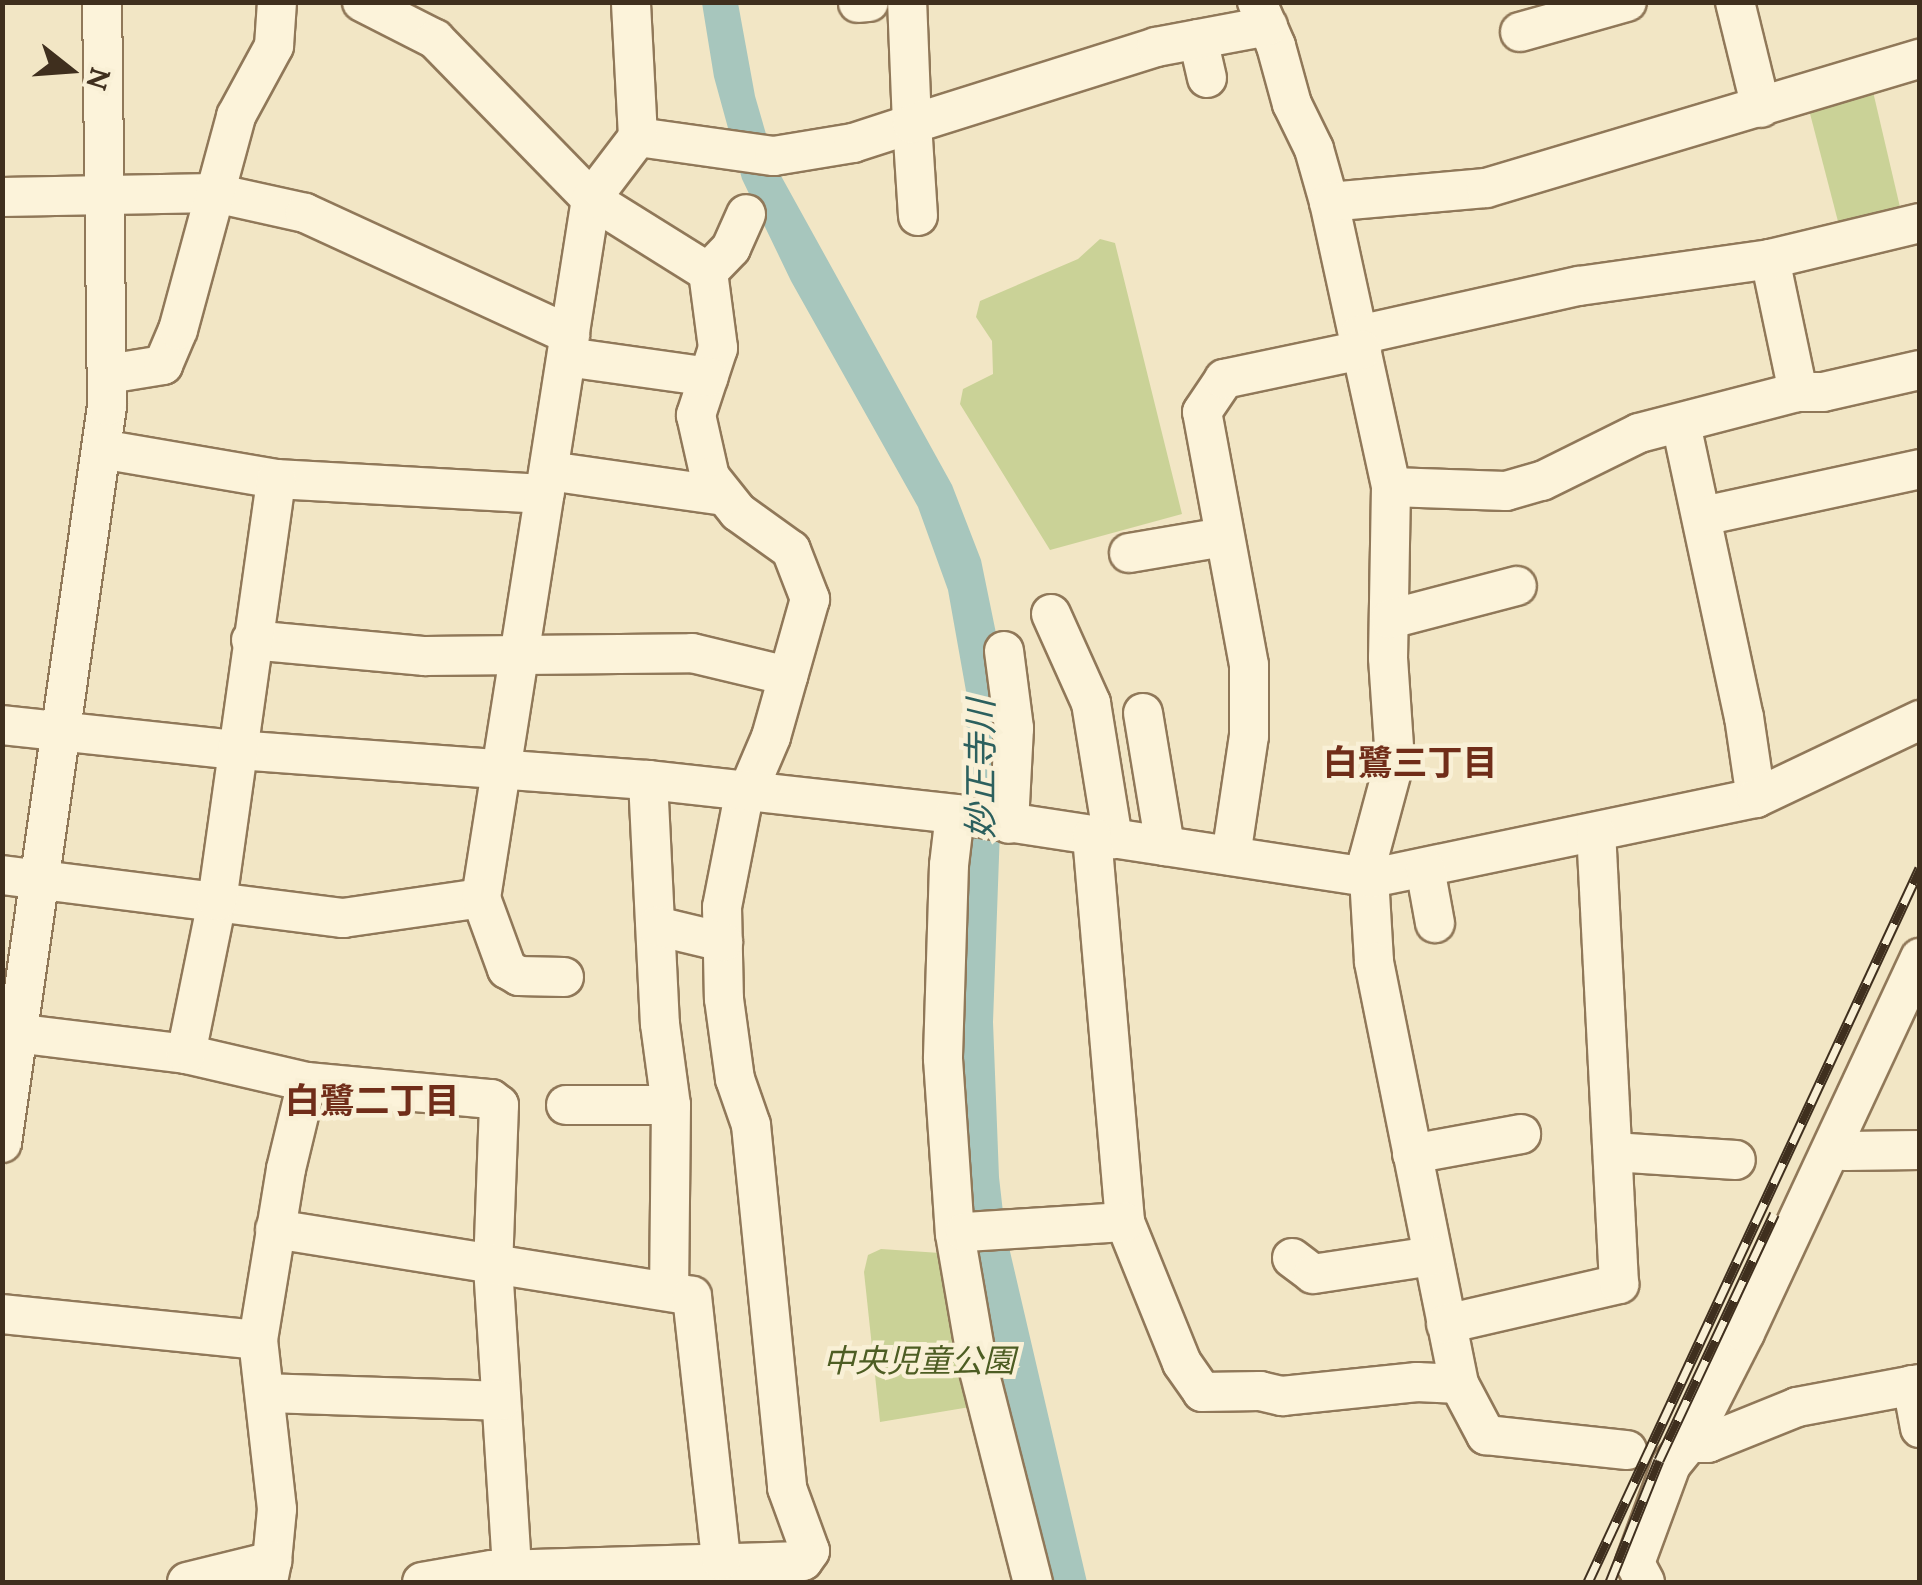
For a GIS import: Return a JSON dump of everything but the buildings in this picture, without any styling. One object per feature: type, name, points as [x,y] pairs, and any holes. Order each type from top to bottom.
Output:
[{"type":"street","points":[[2,1143],[20,877],[62,730],[108,374],[102,2]]},
{"type":"street","points":[[108,374],[163,365],[178,330],[236,116],[274,46],[276,2]]},
{"type":"street","points":[[362,2],[435,39],[591,199],[708,272]]},
{"type":"street","points":[[564,976],[519,976],[507,969],[481,898],[591,199],[638,137],[631,2]]},
{"type":"street","points":[[858,3],[869,2]]},
{"type":"street","points":[[907,2],[918,216]]},
{"type":"street","points":[[1520,32],[1627,2]]},
{"type":"street","points":[[1735,2],[1761,108]]},
{"type":"street","points":[[638,137],[774,156],[853,143],[1142,51],[1198,39],[1263,14],[1285,84],[1314,149],[1329,202],[1390,487],[1388,658],[1395,760],[1368,860],[1374,962],[1459,1384],[1486,1434],[1628,1450]]},
{"type":"street","points":[[1198,39],[1207,78]]},
{"type":"street","points":[[1329,202],[1486,188],[1920,59]]},
{"type":"street","points":[[2,197],[215,193],[305,213],[568,346],[709,377]]},
{"type":"street","points":[[708,272],[731,248],[746,214]]},
{"type":"street","points":[[1232,856],[1249,736],[1249,665],[1202,412],[1224,380],[1580,286],[1770,259],[1920,223]]},
{"type":"street","points":[[1770,259],[1798,392]]},
{"type":"street","points":[[422,1582],[721,1560],[778,1572],[803,1561],[810,1551],[787,1488],[750,1126],[734,1079],[724,999],[722,907],[742,805],[788,676],[810,598],[792,550],[738,512],[710,477],[696,415],[718,348],[708,272]]},
{"type":"street","points":[[1390,487],[1446,476],[1506,491],[1542,481],[1639,434],[1798,392],[1822,392],[1920,370]]},
{"type":"street","points":[[1681,424],[1703,516],[1756,798]]},
{"type":"street","points":[[101,449],[276,478],[547,482],[724,496]]},
{"type":"street","points":[[1703,516],[1920,468]]},
{"type":"street","points":[[186,1054],[217,901],[276,478]]},
{"type":"street","points":[[1129,553],[1224,537]]},
{"type":"street","points":[[1390,618],[1517,586]]},
{"type":"street","points":[[1051,614],[1091,703],[1126,1222],[1182,1363],[1202,1392],[1260,1391],[1282,1396],[1417,1382],[1459,1384]]},
{"type":"street","points":[[251,640],[425,656],[692,653],[788,676]]},
{"type":"street","points":[[1004,651],[1014,728],[1005,823]]},
{"type":"street","points":[[1144,713],[1166,846]]},
{"type":"street","points":[[2,725],[237,750],[750,791],[959,815],[1372,878],[1756,798],[1920,720]]},
{"type":"street","points":[[648,780],[660,1024],[671,1106],[669,1291]]},
{"type":"street","points":[[959,815],[949,866],[943,1059],[954,1234],[978,1367],[1033,1582]]},
{"type":"street","points":[[1446,1324],[1619,1284],[1596,834]]},
{"type":"street","points":[[1425,868],[1435,923]]},
{"type":"street","points":[[20,877],[343,918],[481,898]]},
{"type":"street","points":[[656,926],[723,942]]},
{"type":"street","points":[[1645,1582],[1635,1563],[1671,1465],[1690,1443],[1920,958]]},
{"type":"street","points":[[9,1034],[186,1054],[307,1082],[491,1099],[499,1105],[493,1266],[509,1576]]},
{"type":"street","points":[[186,1582],[270,1572],[277,1509],[258,1340],[275,1229],[307,1082]]},
{"type":"street","points":[[566,1106],[671,1106]]},
{"type":"street","points":[[1412,1154],[1520,1134]]},
{"type":"street","points":[[1834,1146],[1846,1151],[1920,1150]]},
{"type":"street","points":[[1613,1152],[1736,1160]]},
{"type":"street","points":[[966,1232],[1126,1222]]},
{"type":"street","points":[[275,1229],[692,1296],[721,1560]]},
{"type":"street","points":[[1292,1258],[1313,1274],[1432,1256]]},
{"type":"street","points":[[2,1314],[258,1340]]},
{"type":"street","points":[[1690,1443],[1708,1443],[1797,1407],[1916,1385],[1920,1428]]},
{"type":"street","points":[[265,1394],[501,1401]]},
{"type":"green space","points":[[1871,83],[1903,220],[1841,233],[1807,102]]},
{"type":"green space","points":[[1100,239],[1115,243],[1182,514],[1050,550],[960,404],[963,389],[993,374],[992,341],[976,317],[980,301],[1078,259]]},
{"type":"green space","name":"中央児童公園","points":[[881,1249],[940,1253],[976,1406],[880,1422],[864,1272],[868,1255]]},
{"type":"water","name":"妙正寺川","points":[[702,3],[738,3],[755,96],[775,165],[952,485],[981,560],[998,643],[1000,830],[993,1022],[999,1177],[1005,1230],[1087,1582],[1044,1582],[988,1368],[956,1099],[966,691],[948,590],[918,507],[791,281],[742,179],[714,77]]},
{"type":"railway","points":[[1588,1582],[1920,868]]},
{"type":"railway","points":[[1610,1582],[1659,1460],[1774,1214]]},
{"type":"district","name":"白鷺三丁目","points":[[1410,763]]},
{"type":"district","name":"白鷺二丁目","points":[[372,1101]]}]
